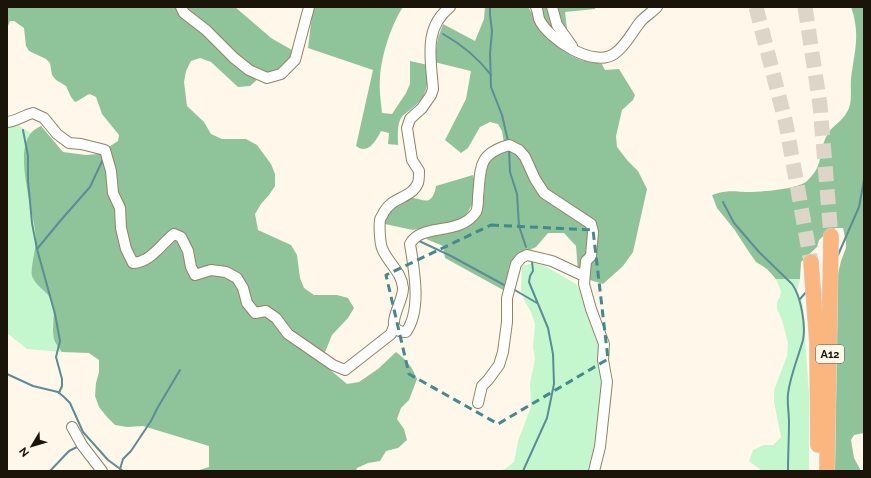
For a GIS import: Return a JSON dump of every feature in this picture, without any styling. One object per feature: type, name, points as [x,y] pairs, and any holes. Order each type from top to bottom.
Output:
[{"type":"highway","name":"A12","points":[[827,471],[831,236]]},
{"type":"highway","name":"A12","points":[[811,262],[817,343],[818,471]]},
{"type":"street","points":[[181,7],[184,13],[206,30],[234,58],[249,70],[267,78],[281,74],[295,60],[309,7]]},
{"type":"street","points":[[450,7],[442,13],[434,26],[431,37],[430,43],[433,89],[431,95],[422,108],[410,119],[407,128],[412,160],[419,171],[418,183],[410,193],[393,201],[380,220],[381,247],[402,282],[403,290],[401,301],[393,319],[394,326],[396,330],[400,332],[406,332],[411,326],[415,304],[414,269],[410,244],[413,239],[423,233],[454,227],[467,222],[477,211],[481,168],[484,158],[495,149],[509,145],[518,150],[525,157],[535,179],[544,193],[591,224],[593,232],[590,256],[586,261],[584,284],[591,309],[604,344],[603,360],[607,382],[600,447],[594,471]]},
{"type":"street","points":[[536,7],[540,19],[556,40],[576,52],[593,57],[604,57],[614,54],[625,45],[641,21],[657,7]]},
{"type":"street","points":[[552,7],[557,25],[576,52]]},
{"type":"street","points":[[7,122],[12,122],[22,116],[33,113],[44,118],[57,134],[69,143],[81,144],[105,150],[111,171],[113,193],[120,208],[121,228],[126,249],[133,263],[142,262],[153,254],[174,234],[181,237],[188,251],[191,267],[195,275],[211,270],[226,272],[237,278],[243,288],[247,303],[255,313],[266,311],[276,318],[288,334],[333,365],[345,370],[391,334],[394,326]]},
{"type":"street","points":[[478,403],[482,386],[499,365],[503,352],[507,322],[508,298],[516,264],[521,258],[527,255],[552,261],[584,276]]},
{"type":"street","points":[[72,427],[82,445],[102,471]]},
{"type":"highlighted area","points":[[491,225],[593,230],[608,359],[498,424],[409,374],[386,275]]},
{"type":"green space","points":[[7,7],[235,7],[271,38],[292,50],[289,61],[280,69],[259,78],[250,86],[238,87],[211,62],[200,58],[191,61],[186,71],[184,82],[187,106],[204,122],[211,134],[222,139],[246,139],[257,145],[271,164],[275,174],[275,186],[255,214],[258,230],[291,245],[297,255],[300,278],[304,288],[314,295],[337,295],[348,298],[354,308],[348,318],[332,335],[323,357],[328,368],[347,384],[359,382],[378,369],[396,352],[411,367],[417,379],[409,400],[401,408],[397,419],[404,429],[407,440],[398,448],[386,451],[380,461],[368,463],[357,468],[356,471],[196,471],[209,467],[209,446],[143,426],[127,427],[115,425],[107,417],[99,407],[95,396],[99,372],[99,360],[89,353],[62,352],[54,339],[54,311],[52,302],[32,276],[36,240],[26,184],[24,155],[26,143],[31,133],[41,126],[63,152],[86,155],[98,154],[118,141],[119,135],[102,114],[96,97],[90,94],[75,102],[66,86],[56,80],[52,75],[50,63],[46,59],[29,51],[26,46],[24,28],[14,21],[10,21],[7,28]]},
{"type":"green space","points":[[314,7],[403,7],[394,23],[387,41],[382,61],[380,96],[382,113],[392,114],[406,93],[410,84],[410,61],[428,65],[428,72],[424,95],[400,120],[398,129],[398,145],[388,144],[389,133],[381,131],[374,143],[368,148],[364,149],[356,146],[373,70],[308,48]]},
{"type":"green space","points":[[485,7],[528,7],[550,38],[564,51],[581,60],[602,64],[605,70],[619,69],[635,95],[633,100],[622,110],[616,136],[617,147],[638,171],[647,189],[633,252],[623,266],[603,284],[590,280],[578,272],[576,246],[564,233],[548,233],[536,247],[518,255],[509,267],[505,291],[445,258],[443,246],[424,238],[425,236],[461,229],[474,222],[482,207],[489,161],[493,156],[505,149],[502,131],[498,124],[490,122],[480,127],[468,148],[461,153],[445,140],[466,99],[471,71],[434,62],[438,38],[443,24],[475,41],[484,19]]},
{"type":"green space","points":[[538,7],[595,7],[595,9],[565,12],[569,45],[541,19]]},
{"type":"green space","points":[[851,7],[864,7],[864,433],[854,435],[851,440],[854,458],[861,471],[835,471],[838,274],[846,248],[843,228],[830,230],[819,240],[817,247],[801,262],[800,279],[776,279],[767,269],[756,262],[734,229],[717,208],[712,195],[727,191],[757,192],[790,188],[804,183],[817,169],[828,133],[845,116],[850,104],[851,79],[856,43],[856,26]]},
{"type":"green space","points":[[16,124],[31,133],[26,143],[26,180],[33,216],[38,284],[50,298],[53,310],[54,338],[56,344],[62,352],[27,349],[7,333],[7,126]]},
{"type":"green space","points":[[473,175],[476,187],[473,203],[465,217],[457,221],[413,230],[385,224],[390,210],[398,203],[413,198],[425,201],[429,200],[435,192],[436,186]]},
{"type":"green space","points":[[533,263],[545,266],[576,284],[582,294],[598,345],[603,385],[597,445],[590,471],[498,471],[505,469],[514,462],[518,441],[531,407],[530,383],[535,359],[533,347],[535,324],[521,290],[522,266]]},
{"type":"green space","points":[[776,279],[800,279],[797,291],[803,305],[809,395],[809,471],[762,471],[749,461],[753,450],[764,445],[773,445],[781,437],[774,402],[774,390],[787,356],[788,343],[782,320],[777,309],[777,302],[781,291]]},
{"type":"waterway","points":[[490,7],[492,31],[490,54],[491,87],[502,115],[508,141]]},
{"type":"waterway","points":[[443,34],[469,52],[491,75]]},
{"type":"waterway","points":[[23,130],[28,156],[28,181],[32,223],[37,249],[55,314],[60,341],[56,357],[62,379],[62,386],[59,393]]},
{"type":"waterway","points":[[509,149],[510,172],[517,194],[519,226],[526,247]]},
{"type":"waterway","points":[[37,249],[90,187],[104,157]]},
{"type":"waterway","points":[[838,255],[859,207],[864,180]]},
{"type":"waterway","points":[[723,202],[734,223],[759,252],[792,284],[800,303],[804,334],[790,380],[788,394],[788,471]]},
{"type":"waterway","points":[[417,240],[451,256],[506,286]]},
{"type":"waterway","points":[[523,471],[547,418],[554,384],[553,354],[548,328],[529,282],[533,271],[532,261]]},
{"type":"waterway","points":[[513,289],[537,303]]},
{"type":"waterway","points":[[800,299],[807,291]]},
{"type":"waterway","points":[[120,469],[123,459],[131,451],[151,421],[180,370]]},
{"type":"waterway","points":[[7,374],[33,386],[58,392],[64,397],[70,403],[83,432],[108,460],[123,471]]},
{"type":"waterway","points":[[50,471],[69,451],[79,446]]},
{"type":"tunnel","points":[[756,7],[786,124],[811,262]]},
{"type":"tunnel","points":[[805,7],[820,105],[831,236]]}]
